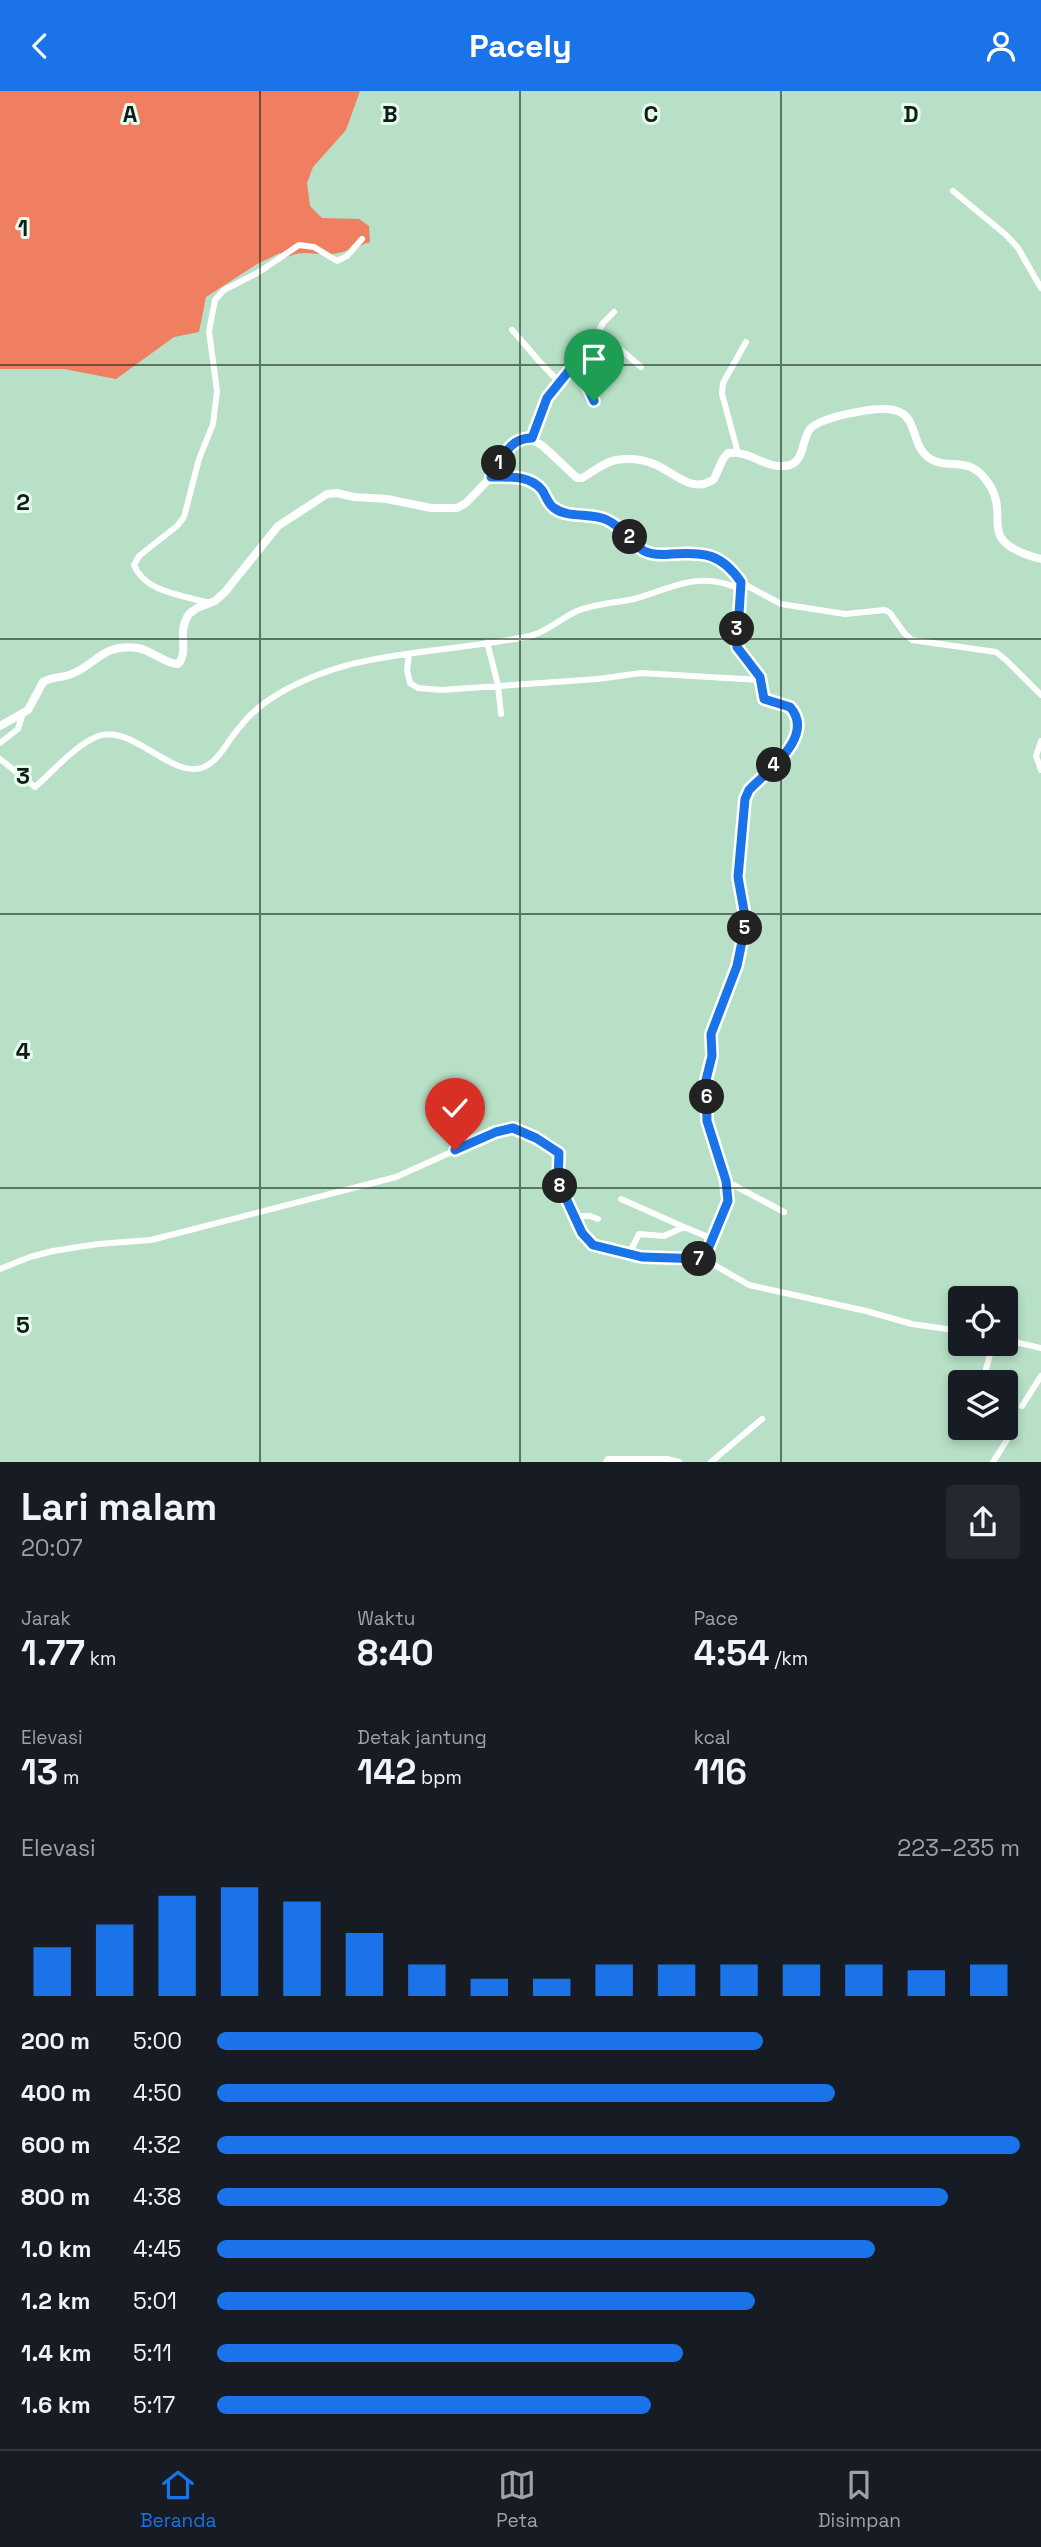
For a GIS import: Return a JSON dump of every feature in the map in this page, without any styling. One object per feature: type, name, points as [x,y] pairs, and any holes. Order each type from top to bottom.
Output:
[{"type":"main road","points":[[0,726],[32,705],[43,682],[72,674],[108,651],[138,648],[178,664],[184,655],[181,633],[185,619],[192,611],[211,604],[225,592],[272,530],[327,494],[337,492],[354,497],[387,499],[449,509],[466,503],[491,477],[501,457],[512,444],[521,439],[532,438],[560,461],[573,476],[580,479],[613,460],[634,460],[655,465],[684,482],[704,484],[717,476],[727,454],[747,454],[764,463],[791,465],[798,459],[809,431],[817,424],[831,418],[867,411],[896,411],[908,418],[929,458],[940,463],[965,464],[981,474],[993,491],[997,529],[1002,540],[1018,552],[1041,559]]},
{"type":"street","points":[[953,191],[1018,248],[1041,288]]},
{"type":"street","points":[[211,604],[163,591],[144,579],[134,565],[139,556],[184,517],[198,459],[214,424],[218,391],[209,331],[213,305],[223,290],[259,272],[299,245],[310,245],[337,261],[346,257],[362,239]]},
{"type":"street","points":[[532,438],[547,398],[614,312]]},
{"type":"street","points":[[512,330],[543,367],[559,381]]},
{"type":"street","points":[[599,334],[641,367]]},
{"type":"street","points":[[738,453],[722,394],[723,383],[746,342]]},
{"type":"street","points":[[576,362],[594,401]]},
{"type":"street","points":[[491,477],[528,480],[540,488],[554,507],[563,512],[604,519],[618,526],[649,553],[697,553],[728,565],[741,586],[737,647],[761,680],[764,699],[790,707],[795,714],[798,728],[791,745],[749,790],[745,799],[738,877],[746,922],[737,966],[711,1034],[712,1056],[706,1080],[707,1121],[726,1181],[728,1201],[704,1259]]},
{"type":"street","points":[[0,759],[35,787],[83,745],[97,736],[111,734],[133,740],[181,766],[200,768],[214,760],[239,727],[274,697],[315,677],[362,660],[532,635],[578,610],[637,598],[677,584],[712,580],[741,586],[788,605],[845,614],[885,610],[912,640],[988,650],[1000,655],[1041,695]]},
{"type":"street","points":[[487,642],[498,685],[501,714]]},
{"type":"street","points":[[409,654],[408,675],[415,687],[441,690],[598,679],[641,673],[761,680]]},
{"type":"street","points":[[0,743],[18,729],[23,713]]},
{"type":"street","points":[[1041,741],[1036,756],[1041,770]]},
{"type":"street","points":[[0,1269],[53,1251],[151,1240],[396,1177],[508,1129],[519,1130],[557,1150],[558,1181],[582,1233],[593,1245],[629,1254],[704,1259],[749,1285],[912,1324],[948,1329]]},
{"type":"street","points":[[726,1181],[783,1212]]},
{"type":"street","points":[[621,1199],[713,1239]]},
{"type":"street","points":[[575,1216],[598,1219]]},
{"type":"street","points":[[629,1254],[639,1234],[664,1236],[684,1227]]},
{"type":"street","points":[[1018,1343],[1041,1348]]},
{"type":"street","points":[[1022,1406],[1041,1376]]},
{"type":"street","points":[[711,1462],[762,1419]]},
{"type":"street","points":[[993,1462],[1007,1440]]},
{"type":"street","points":[[606,1462],[608,1459],[667,1459],[680,1462]]},
{"type":"shaded area","points":[[0,91],[360,91],[346,130],[313,167],[307,183],[310,206],[322,218],[359,219],[369,226],[370,242],[332,254],[305,253],[287,257],[280,253],[257,264],[206,297],[199,332],[174,337],[116,379],[64,369],[0,369]]},
{"type":"route","points":[[455,1150],[496,1132],[513,1128],[554,1148],[559,1153],[558,1181],[588,1241],[593,1245],[642,1257],[704,1259],[728,1201],[726,1181],[707,1121],[706,1080],[712,1062],[711,1034],[714,1022],[728,991],[743,944],[746,913],[738,877],[745,799],[749,790],[791,745],[797,734],[798,723],[790,707],[764,699],[760,677],[739,652],[737,634],[741,582],[728,565],[708,555],[697,553],[649,553],[638,546],[624,530],[604,519],[563,512],[554,507],[533,482],[515,477],[491,477],[501,457],[512,444],[521,439],[532,438],[551,390],[576,362],[594,401]]}]
